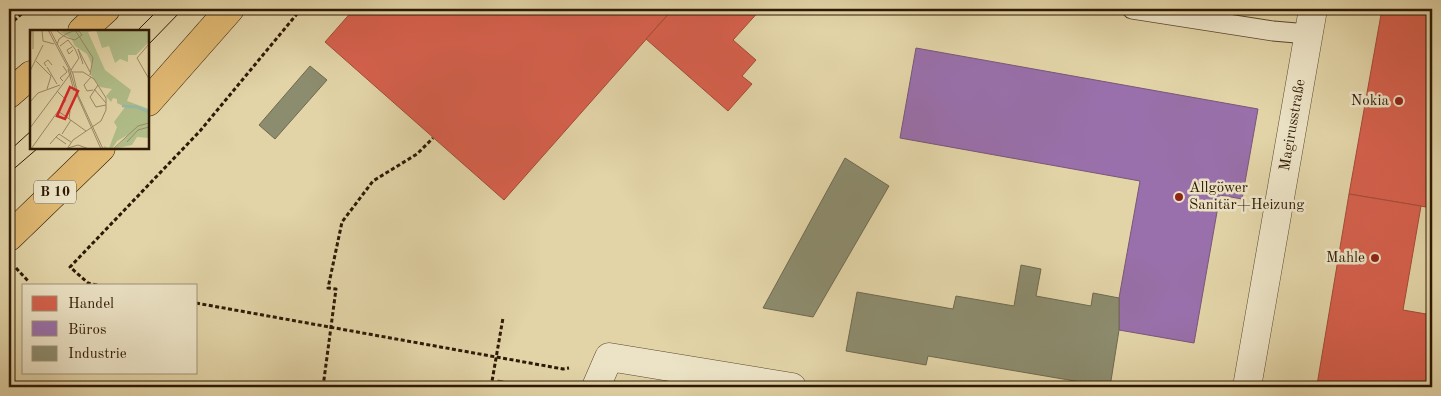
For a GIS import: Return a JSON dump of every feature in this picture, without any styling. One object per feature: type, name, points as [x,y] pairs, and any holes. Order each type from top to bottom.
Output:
[{"type":"main road","points":[[83,30],[106,9]]},
{"type":"main road","points":[[149,101],[230,9]]},
{"type":"main road","points":[[9,94],[30,76]]},
{"type":"main road","name":"B 10","points":[[9,238],[100,149]]},
{"type":"street","name":"Magirusstraße","points":[[1246,387],[1310,22]]},
{"type":"street","points":[[596,387],[608,356],[792,387]]},
{"type":"lane","points":[[1132,9],[1245,27],[1310,22]]},
{"type":"path","points":[[9,25],[27,9]]},
{"type":"path","points":[[87,284],[70,268],[200,131],[302,9]]},
{"type":"path","points":[[322,387],[336,290],[328,288],[342,222],[373,181],[418,154],[433,138]]},
{"type":"path","points":[[14,265],[29,282]]},
{"type":"path","points":[[198,303],[563,369],[608,356]]},
{"type":"path","points":[[1430,314],[1432,304]]},
{"type":"path","points":[[491,387],[503,318]]},
{"type":"building: Handel","points":[[354,9],[673,9],[504,200],[325,42]]},
{"type":"building: Handel","points":[[673,9],[761,9],[733,40],[756,60],[742,76],[752,84],[728,111],[646,39]]},
{"type":"building: Handel","name":"Nokia","points":[[1382,9],[1432,9],[1432,208],[1349,194]]},
{"type":"building: Handel","name":"Mahle","points":[[1349,194],[1421,206],[1403,310],[1432,315],[1432,387],[1328,387],[1317,385]]},
{"type":"building: Büros","name":"Allgöwer Sanitär+Heizung","points":[[916,48],[1258,109],[1242,199],[1220,195],[1194,343],[1119,330],[1119,298],[1140,181],[900,138]]},
{"type":"building: Industrie","points":[[310,66],[327,80],[275,139],[259,125]]},
{"type":"building: Industrie","points":[[845,158],[889,186],[813,317],[763,308]]},
{"type":"building: Industrie","points":[[1021,265],[1041,269],[1036,296],[1091,306],[1093,293],[1119,298],[1119,330],[1110,387],[928,356],[926,365],[846,351],[857,292],[953,309],[956,296],[1014,306]]},
{"type":"building: Industrie","points":[[498,380],[512,383],[511,387],[496,387]]},
{"type":"tram line","points":[[138,30],[159,9]]},
{"type":"tram line","points":[[149,44],[183,9]]},
{"type":"tram line","points":[[9,151],[30,132]]},
{"type":"tram line","points":[[9,173],[37,149]]},
{"type":"place","name":"Nokia","points":[[1399,101]]},
{"type":"place","name":"Allgöwer Sanitär+Heizung","points":[[1179,197]]},
{"type":"place","name":"Mahle","points":[[1375,258]]}]
